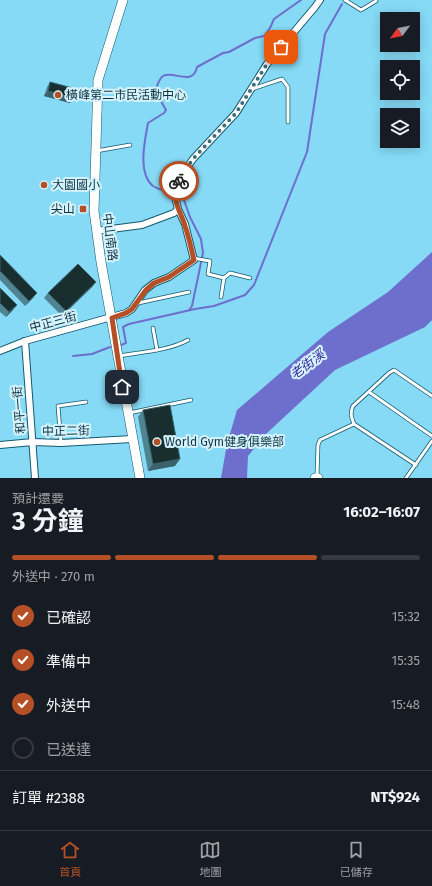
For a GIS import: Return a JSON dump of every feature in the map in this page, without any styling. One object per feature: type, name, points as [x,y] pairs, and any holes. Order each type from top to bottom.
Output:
[{"type":"main road","name":"中山南路","points":[[123,0],[98,80],[94,211],[102,270],[112,318],[127,414],[140,478]]},
{"type":"street","points":[[196,258],[175,197],[176,190],[185,170],[193,159],[236,113],[267,64],[320,0]]},
{"type":"street","points":[[96,231],[142,225],[174,213],[178,209]]},
{"type":"street","name":"中正三街","points":[[0,351],[25,341],[126,313],[132,309],[146,290],[154,283],[177,271],[196,258]]},
{"type":"street","name":"和平一街","points":[[25,341],[35,478]]},
{"type":"street","name":"中正二街","points":[[0,446],[33,442],[62,443],[132,439]]},
{"type":"lane","points":[[345,0],[361,10],[376,1]]},
{"type":"lane","points":[[251,90],[282,80],[288,87],[288,122]]},
{"type":"lane","points":[[95,151],[130,145]]},
{"type":"lane","points":[[196,258],[210,261],[208,274],[224,278]]},
{"type":"lane","points":[[221,297],[224,278],[230,273],[250,278]]},
{"type":"lane","points":[[135,304],[188,292]]},
{"type":"lane","points":[[153,328],[157,350]]},
{"type":"lane","points":[[117,356],[157,350],[183,343],[188,340]]},
{"type":"lane","points":[[416,465],[354,424],[351,416],[351,410],[394,370],[432,396]]},
{"type":"lane","points":[[369,392],[432,436]]},
{"type":"lane","points":[[127,414],[191,400]]},
{"type":"lane","points":[[62,443],[58,406],[86,402]]},
{"type":"lane","points":[[317,478],[318,445],[320,440],[354,424]]},
{"type":"lane","points":[[406,478],[432,441]]},
{"type":"water","name":"老街溪","points":[[432,252],[432,320],[425,327],[335,370],[267,433],[248,456],[247,478],[221,478],[227,444],[237,410],[328,332],[388,292]]},
{"type":"building","points":[[50,82],[76,89],[74,98],[48,91]]},
{"type":"building","points":[[0,255],[37,293],[29,301],[0,271]]},
{"type":"building","points":[[78,264],[96,282],[66,311],[48,293]]},
{"type":"building","points":[[0,288],[17,305],[9,312],[0,303]]},
{"type":"building","name":"World Gym健身俱樂部","points":[[170,405],[180,459],[153,464],[143,410]]},
{"type":"waterway","points":[[170,192],[153,186],[148,180],[145,173],[143,156],[148,123],[164,113],[166,110],[155,91],[160,79],[167,75],[182,77],[191,76],[195,73],[197,67],[255,38],[264,36],[274,19],[301,0]]},
{"type":"waterway","points":[[121,345],[126,343],[123,327],[129,324],[214,306],[245,295],[254,285],[307,152],[325,34],[342,4]]},
{"type":"waterway","points":[[179,194],[184,200],[190,217],[201,239],[203,253],[192,306],[189,310]]},
{"type":"waterway","points":[[73,356],[92,354],[110,347]]},
{"type":"way so far","points":[[179,181],[193,159],[236,113],[267,64],[281,47]]},
{"type":"place","name":"橫峰第二市民活動中心","points":[[58,95]]},
{"type":"place","name":"大園國小","points":[[44,185]]},
{"type":"place","name":"尖山","points":[[83,209]]},
{"type":"place","name":"World Gym健身俱樂部","points":[[157,442]]},
{"type":"route","points":[[122,387],[112,318],[132,309],[140,296],[154,283],[169,277],[194,260],[185,224],[178,209],[175,197],[179,181]]}]
